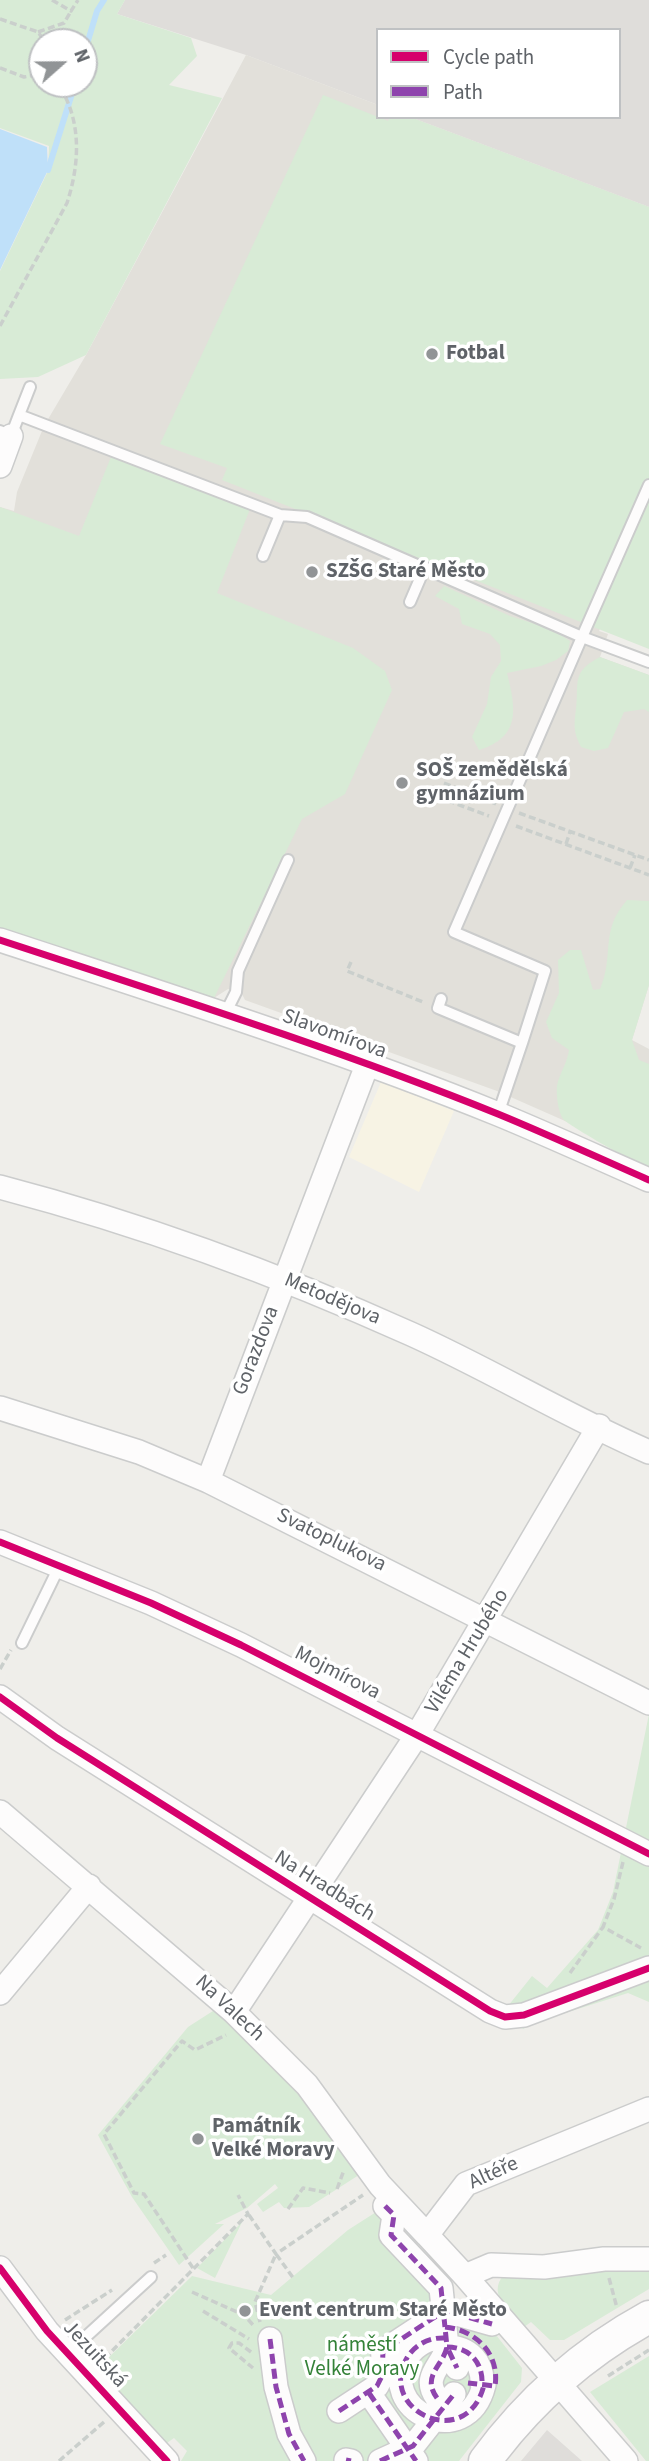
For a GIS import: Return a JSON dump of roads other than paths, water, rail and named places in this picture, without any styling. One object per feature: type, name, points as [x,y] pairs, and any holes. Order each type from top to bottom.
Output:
[{"type":"street","points":[[0,466],[10,427]]},
{"type":"street","name":"Slavomírova","points":[[0,940],[225,1014],[367,1065],[498,1114],[649,1180]]},
{"type":"street","name":"Gorazdova","points":[[208,1481],[367,1065]]},
{"type":"street","name":"Metodějova","points":[[0,1188],[66,1205],[285,1278],[413,1335],[649,1452]]},
{"type":"street","name":"Svatoplukova","points":[[0,1408],[139,1452],[208,1481],[488,1619],[649,1703]]},
{"type":"street","name":"Viléma Hrubého","points":[[238,2015],[417,1735],[600,1426]]},
{"type":"street","name":"Mojmírova","points":[[0,1542],[60,1564],[241,1645],[649,1854]]},
{"type":"street","name":"Na Hradbách","points":[[0,1697],[57,1738],[490,2011],[505,2017],[524,2015],[649,1968]]},
{"type":"street","name":"Na Valech","points":[[0,1812],[238,2015],[307,2085],[380,2185],[427,2235]]},
{"type":"street","points":[[0,1993],[89,1886]]},
{"type":"street","name":"Altéře","points":[[427,2235],[467,2185],[649,2109]]},
{"type":"street","points":[[380,2197],[394,2215],[391,2235],[441,2288],[452,2366]]},
{"type":"street","points":[[427,2235],[626,2461]]},
{"type":"street","points":[[465,2276],[491,2265],[544,2267],[604,2259],[649,2259]]},
{"type":"street","name":"Jezuitská","points":[[0,2269],[47,2331],[167,2461]]},
{"type":"street","points":[[485,2461],[519,2419],[557,2380],[592,2352],[649,2317]]},
{"type":"street","points":[[412,2456],[424,2435],[452,2366],[492,2324]]},
{"type":"street","points":[[261,2341],[289,2434],[304,2461]]},
{"type":"street","points":[[339,2411],[369,2393],[382,2376],[383,2351],[452,2366]]},
{"type":"street","points":[[369,2393],[412,2456]]},
{"type":"street","points":[[380,2461],[412,2456]]},
{"type":"lane","points":[[30,387],[10,427],[280,515],[307,517],[582,637],[649,662]]},
{"type":"lane","points":[[498,1114],[545,971],[454,932],[649,485]]},
{"type":"lane","points":[[263,556],[280,515]]},
{"type":"lane","points":[[410,602],[425,568]]},
{"type":"lane","points":[[225,1014],[236,992],[238,971],[288,860]]},
{"type":"lane","points":[[440,1004],[522,1043]]},
{"type":"lane","points":[[22,1643],[60,1564]]},
{"type":"lane","points":[[68,2353],[151,2277]]},
{"type":"water","points":[[0,129],[47,147],[48,170],[0,270]]},
{"type":"waterway","points":[[92,28],[104,0]]},
{"type":"waterway","points":[[48,170],[71,98]]},
{"type":"place","name":"Fotbal","points":[[432,354]]},
{"type":"place","name":"SZŠG Staré Město","points":[[312,572]]},
{"type":"place","name":"SOŠ zemědělská gymnázium","points":[[402,783]]},
{"type":"place","name":"Památník Velké Moravy","points":[[198,2139]]},
{"type":"place","name":"Event centrum Staré Město","points":[[245,2311]]},
{"type":"park label","name":"náměstí Velké Moravy","points":[[362,2358]]}]
